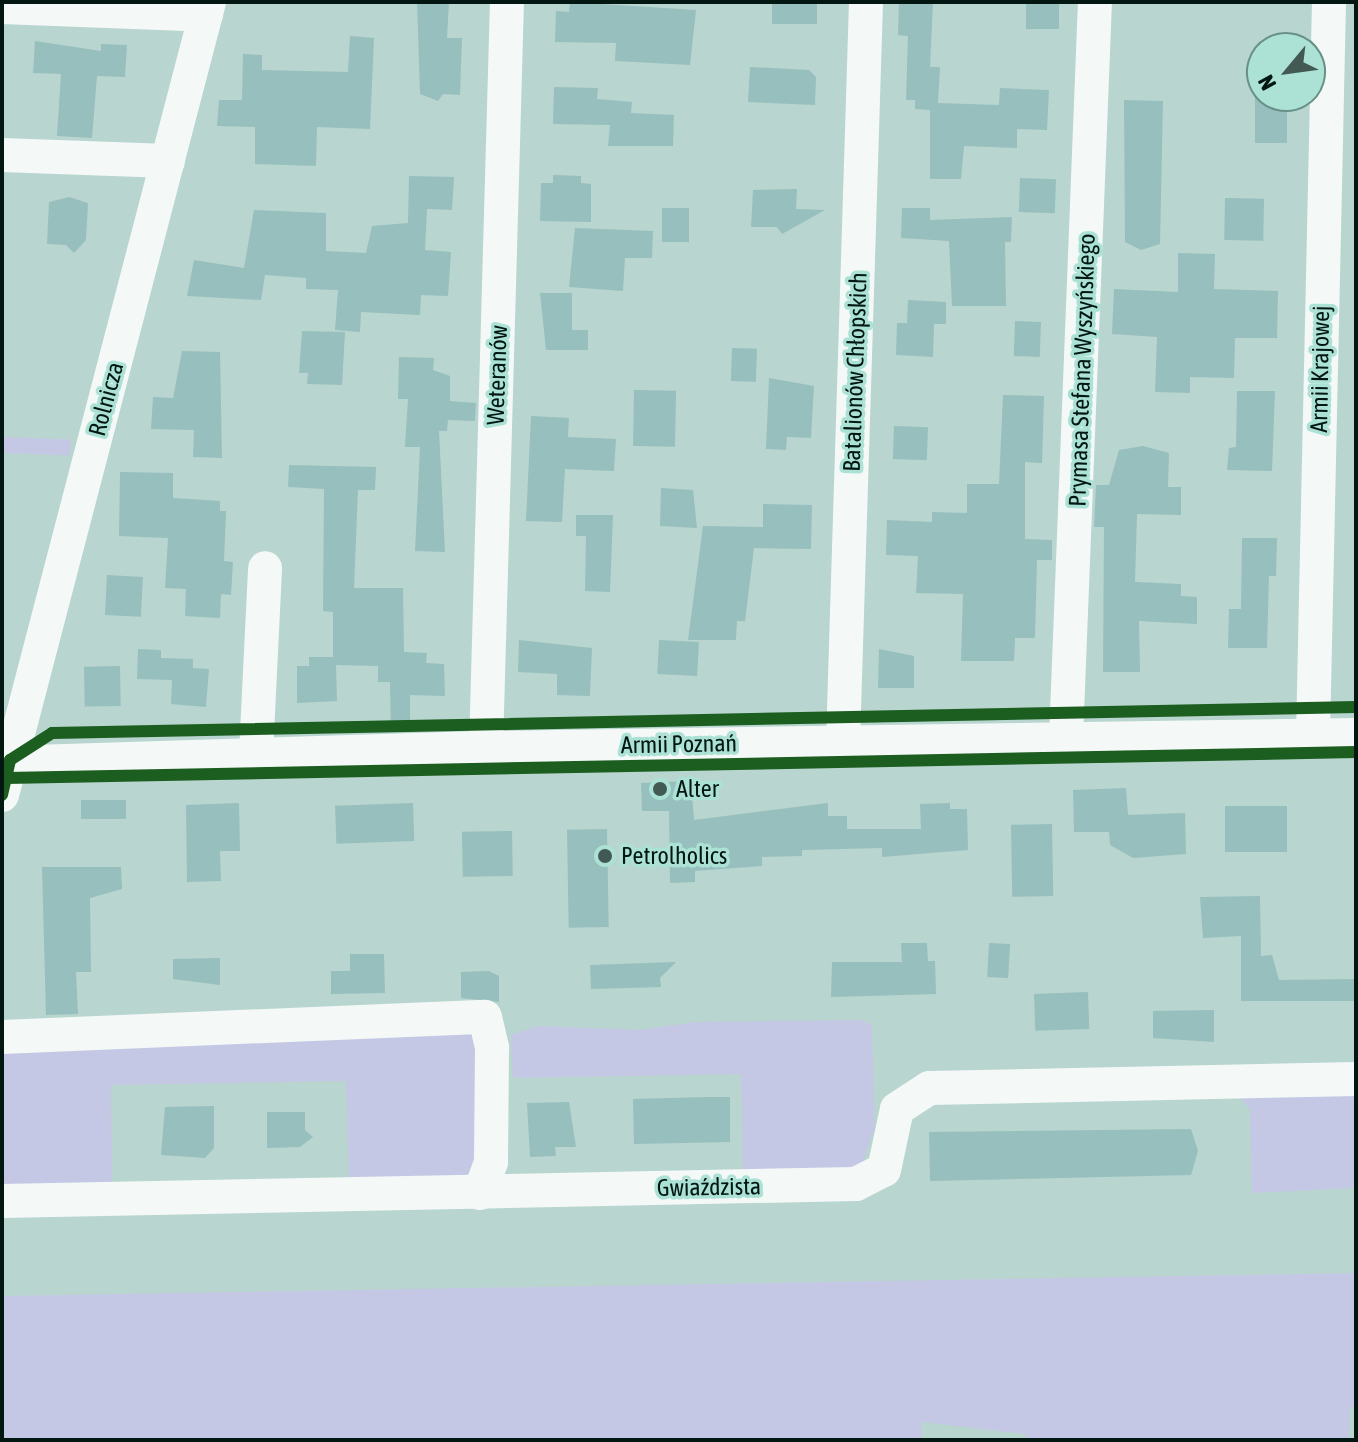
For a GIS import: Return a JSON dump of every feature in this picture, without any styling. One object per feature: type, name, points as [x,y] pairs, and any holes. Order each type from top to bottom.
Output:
[{"type":"street","name":"Weteranów","points":[[486,748],[507,2]]},
{"type":"street","name":"Batalionów Chłopskich","points":[[843,742],[866,2]]},
{"type":"street","name":"Prymasa Stefana Wyszyńskiego","points":[[1066,739],[1095,2]]},
{"type":"street","name":"Armii Krajowej","points":[[1313,735],[1329,2]]},
{"type":"street","points":[[2,7],[207,8]]},
{"type":"street","name":"Rolnicza","points":[[2,795],[6,762],[207,8]]},
{"type":"street","points":[[2,155],[166,170]]},
{"type":"street","points":[[2,171],[166,170]]},
{"type":"street","points":[[256,754],[265,568]]},
{"type":"street","name":"Armii Poznań","points":[[6,762],[486,748],[1356,735]]},
{"type":"street","points":[[2,1037],[485,1017],[492,1048],[491,1162],[480,1193]]},
{"type":"street","name":"Gwiaździsta","points":[[2,1201],[856,1184],[884,1170],[897,1109],[929,1088],[1356,1079]]},
{"type":"shaded area","points":[[2,437],[71,439],[70,455],[2,453]]},
{"type":"shaded area","points":[[860,1020],[872,1025],[875,1126],[863,1162],[851,1169],[743,1171],[741,1074],[513,1078],[511,1035],[537,1026],[639,1030],[695,1022]]},
{"type":"shaded area","points":[[474,1026],[482,1140],[470,1177],[349,1179],[346,1081],[111,1085],[112,1183],[2,1185],[2,1044]]},
{"type":"shaded area","points":[[1356,1094],[1356,1188],[1252,1193],[1250,1110],[1239,1096]]},
{"type":"shaded area","points":[[1356,1273],[1356,1407],[1350,1407],[1349,1440],[1026,1440],[1025,1434],[922,1422],[922,1440],[2,1440],[2,1296]]},
{"type":"building","points":[[417,2],[449,2],[447,38],[462,38],[460,95],[443,94],[438,101],[420,94]]},
{"type":"building","points":[[570,2],[696,10],[690,65],[615,61],[616,43],[555,42],[556,11],[569,12]]},
{"type":"building","points":[[772,2],[817,2],[817,24],[772,24]]},
{"type":"building","points":[[899,2],[933,2],[930,67],[940,67],[938,103],[999,105],[1000,88],[1049,90],[1047,130],[1017,129],[1017,148],[964,146],[961,179],[930,179],[930,110],[915,109],[915,100],[906,100],[908,36],[898,35]]},
{"type":"building","points":[[1026,2],[1059,2],[1059,29],[1026,29]]},
{"type":"building","points":[[350,36],[374,38],[370,129],[317,127],[316,166],[255,164],[255,127],[217,126],[219,100],[242,100],[243,54],[262,55],[262,70],[348,72]]},
{"type":"building","points":[[35,41],[101,51],[101,44],[127,45],[125,77],[97,76],[92,138],[57,136],[61,74],[33,73]]},
{"type":"building","points":[[750,67],[809,70],[816,77],[815,105],[748,102]]},
{"type":"building","points":[[554,87],[598,88],[597,99],[632,102],[631,113],[674,115],[673,146],[608,146],[610,125],[553,124]]},
{"type":"building","points":[[1124,100],[1163,101],[1160,244],[1141,250],[1125,242]]},
{"type":"building","points":[[1255,112],[1287,112],[1287,143],[1255,143]]},
{"type":"building","points":[[553,175],[581,176],[581,183],[591,184],[591,222],[540,221],[541,183],[553,183]]},
{"type":"building","points":[[409,176],[454,177],[452,210],[427,209],[425,250],[451,252],[448,296],[421,295],[420,315],[361,312],[360,332],[335,330],[338,290],[306,289],[306,278],[265,275],[261,300],[187,296],[194,260],[244,268],[254,210],[326,213],[326,251],[366,253],[372,226],[408,223]]},
{"type":"building","points":[[1020,178],[1056,179],[1055,213],[1019,212]]},
{"type":"building","points":[[797,189],[796,209],[825,210],[782,234],[777,227],[751,227],[753,190]]},
{"type":"building","points":[[69,197],[88,203],[86,240],[74,253],[66,245],[47,244],[49,202]]},
{"type":"building","points":[[1225,198],[1264,199],[1263,241],[1224,240]]},
{"type":"building","points":[[662,208],[689,208],[689,242],[662,242]]},
{"type":"building","points":[[902,208],[930,208],[930,220],[1012,217],[1011,242],[1005,242],[1006,306],[952,306],[949,241],[901,238]]},
{"type":"building","points":[[575,228],[653,231],[652,258],[625,258],[623,291],[569,287]]},
{"type":"building","points":[[1178,253],[1215,254],[1214,289],[1278,291],[1277,338],[1235,338],[1234,378],[1190,377],[1190,393],[1155,392],[1157,337],[1112,334],[1114,289],[1178,292]]},
{"type":"building","points":[[540,293],[572,293],[572,330],[588,330],[588,350],[546,350]]},
{"type":"building","points":[[908,300],[946,302],[946,324],[934,324],[933,357],[896,355],[897,323],[907,323]]},
{"type":"building","points":[[1015,321],[1041,322],[1040,357],[1014,356]]},
{"type":"building","points":[[302,331],[345,332],[342,385],[307,384],[308,373],[299,373]]},
{"type":"building","points":[[732,348],[757,349],[756,382],[731,381]]},
{"type":"building","points":[[182,351],[220,352],[222,458],[193,457],[194,430],[151,429],[153,397],[173,398]]},
{"type":"building","points":[[399,357],[434,358],[433,370],[450,376],[450,401],[476,403],[475,421],[448,420],[447,431],[439,431],[445,552],[415,551],[420,447],[405,447],[408,399],[398,399]]},
{"type":"building","points":[[769,378],[814,386],[811,438],[787,437],[786,450],[766,449]]},
{"type":"building","points":[[634,390],[676,391],[675,447],[633,446]]},
{"type":"building","points":[[1237,391],[1275,391],[1272,471],[1227,470],[1229,448],[1236,447]]},
{"type":"building","points":[[1003,395],[1044,396],[1042,463],[1025,462],[1025,539],[1052,540],[1052,560],[1037,560],[1035,638],[1015,638],[1014,661],[961,661],[963,594],[916,593],[918,556],[886,555],[887,520],[932,522],[932,512],[967,513],[967,484],[999,484]]},
{"type":"building","points":[[531,416],[569,418],[568,437],[616,439],[614,471],[565,469],[562,522],[526,521]]},
{"type":"building","points":[[894,426],[928,427],[927,460],[893,459]]},
{"type":"building","points":[[1143,446],[1169,453],[1168,487],[1181,487],[1181,515],[1137,514],[1135,582],[1181,584],[1181,596],[1197,597],[1197,624],[1139,621],[1140,672],[1103,672],[1104,527],[1094,527],[1096,485],[1109,485],[1119,450]]},
{"type":"building","points":[[289,465],[376,467],[375,490],[358,490],[354,588],[403,588],[404,652],[427,653],[426,663],[444,664],[445,696],[410,695],[410,730],[391,731],[390,682],[378,682],[378,666],[336,665],[337,701],[297,703],[297,666],[309,666],[309,657],[333,657],[333,612],[323,611],[324,489],[288,487]]},
{"type":"building","points":[[120,472],[173,473],[173,498],[220,501],[220,511],[226,511],[224,561],[233,562],[231,595],[221,594],[220,618],[185,616],[186,589],[165,588],[168,538],[119,536]]},
{"type":"building","points":[[661,488],[693,490],[697,528],[660,526]]},
{"type":"building","points":[[763,504],[812,505],[811,549],[754,548],[745,621],[737,621],[736,640],[688,640],[703,526],[763,527]]},
{"type":"building","points":[[576,515],[613,515],[610,592],[585,591],[586,536],[576,536]]},
{"type":"building","points":[[1242,538],[1277,538],[1276,576],[1269,576],[1267,648],[1228,648],[1229,609],[1241,609]]},
{"type":"building","points":[[107,575],[143,577],[141,617],[105,615]]},
{"type":"building","points":[[519,640],[592,648],[590,696],[557,695],[557,674],[518,672]]},
{"type":"building","points":[[659,640],[699,642],[697,676],[657,674]]},
{"type":"building","points":[[138,649],[161,650],[161,658],[193,659],[193,668],[209,669],[206,707],[171,704],[172,680],[137,679]]},
{"type":"building","points":[[879,649],[914,656],[914,688],[878,688]]},
{"type":"building","points":[[120,666],[121,706],[85,707],[84,667]]},
{"type":"building","points":[[691,781],[694,820],[828,803],[828,816],[847,816],[847,829],[921,829],[920,804],[950,803],[950,809],[967,809],[968,850],[882,857],[882,848],[802,850],[802,856],[762,857],[762,866],[695,871],[695,882],[670,883],[669,811],[642,811],[641,783]]},
{"type":"building","points":[[1126,788],[1128,815],[1185,813],[1186,854],[1133,858],[1110,845],[1109,832],[1074,832],[1073,790]]},
{"type":"building","points":[[81,800],[126,800],[126,819],[81,819]]},
{"type":"building","points":[[239,803],[240,851],[220,851],[221,881],[187,882],[186,805]]},
{"type":"building","points":[[413,803],[414,841],[336,844],[335,806]]},
{"type":"building","points":[[1225,806],[1287,806],[1287,852],[1225,852]]},
{"type":"building","points":[[1052,824],[1053,896],[1012,897],[1011,825]]},
{"type":"building","points":[[607,829],[609,927],[569,928],[567,830]]},
{"type":"building","points":[[512,831],[513,876],[463,877],[462,832]]},
{"type":"building","points":[[42,867],[121,867],[122,889],[90,898],[91,972],[76,972],[78,1014],[46,1015]]},
{"type":"building","points":[[1260,896],[1261,956],[1272,955],[1279,980],[1356,979],[1356,1001],[1241,1001],[1241,936],[1203,938],[1200,897]]},
{"type":"building","points":[[901,943],[927,943],[928,961],[935,961],[936,994],[831,997],[832,962],[902,962]]},
{"type":"building","points":[[989,943],[1010,944],[1008,978],[987,977]]},
{"type":"building","points":[[350,954],[384,954],[385,993],[331,994],[331,971],[350,971]]},
{"type":"building","points":[[220,958],[220,985],[173,979],[173,959]]},
{"type":"building","points":[[676,962],[660,978],[661,987],[591,989],[590,965]]},
{"type":"building","points":[[489,971],[499,976],[499,1002],[461,998],[461,972]]},
{"type":"building","points":[[1088,992],[1089,1029],[1035,1031],[1034,994]]},
{"type":"building","points":[[1214,1010],[1214,1042],[1153,1038],[1153,1011]]},
{"type":"building","points":[[730,1097],[730,1142],[634,1144],[633,1099]]},
{"type":"building","points":[[569,1102],[576,1147],[555,1147],[556,1156],[530,1157],[527,1103]]},
{"type":"building","points":[[214,1106],[214,1148],[205,1158],[161,1155],[165,1107]]},
{"type":"building","points":[[267,1112],[305,1112],[305,1130],[313,1137],[300,1147],[267,1148]]},
{"type":"building","points":[[1191,1129],[1198,1151],[1191,1175],[930,1181],[929,1132]]},
{"type":"cycle path","points":[[2,795],[10,760],[52,733],[1356,707]]},
{"type":"cycle path","points":[[6,778],[1356,752]]},
{"type":"place","name":"Alter","points":[[660,789]]},
{"type":"place","name":"Petrolholics","points":[[605,856]]}]
